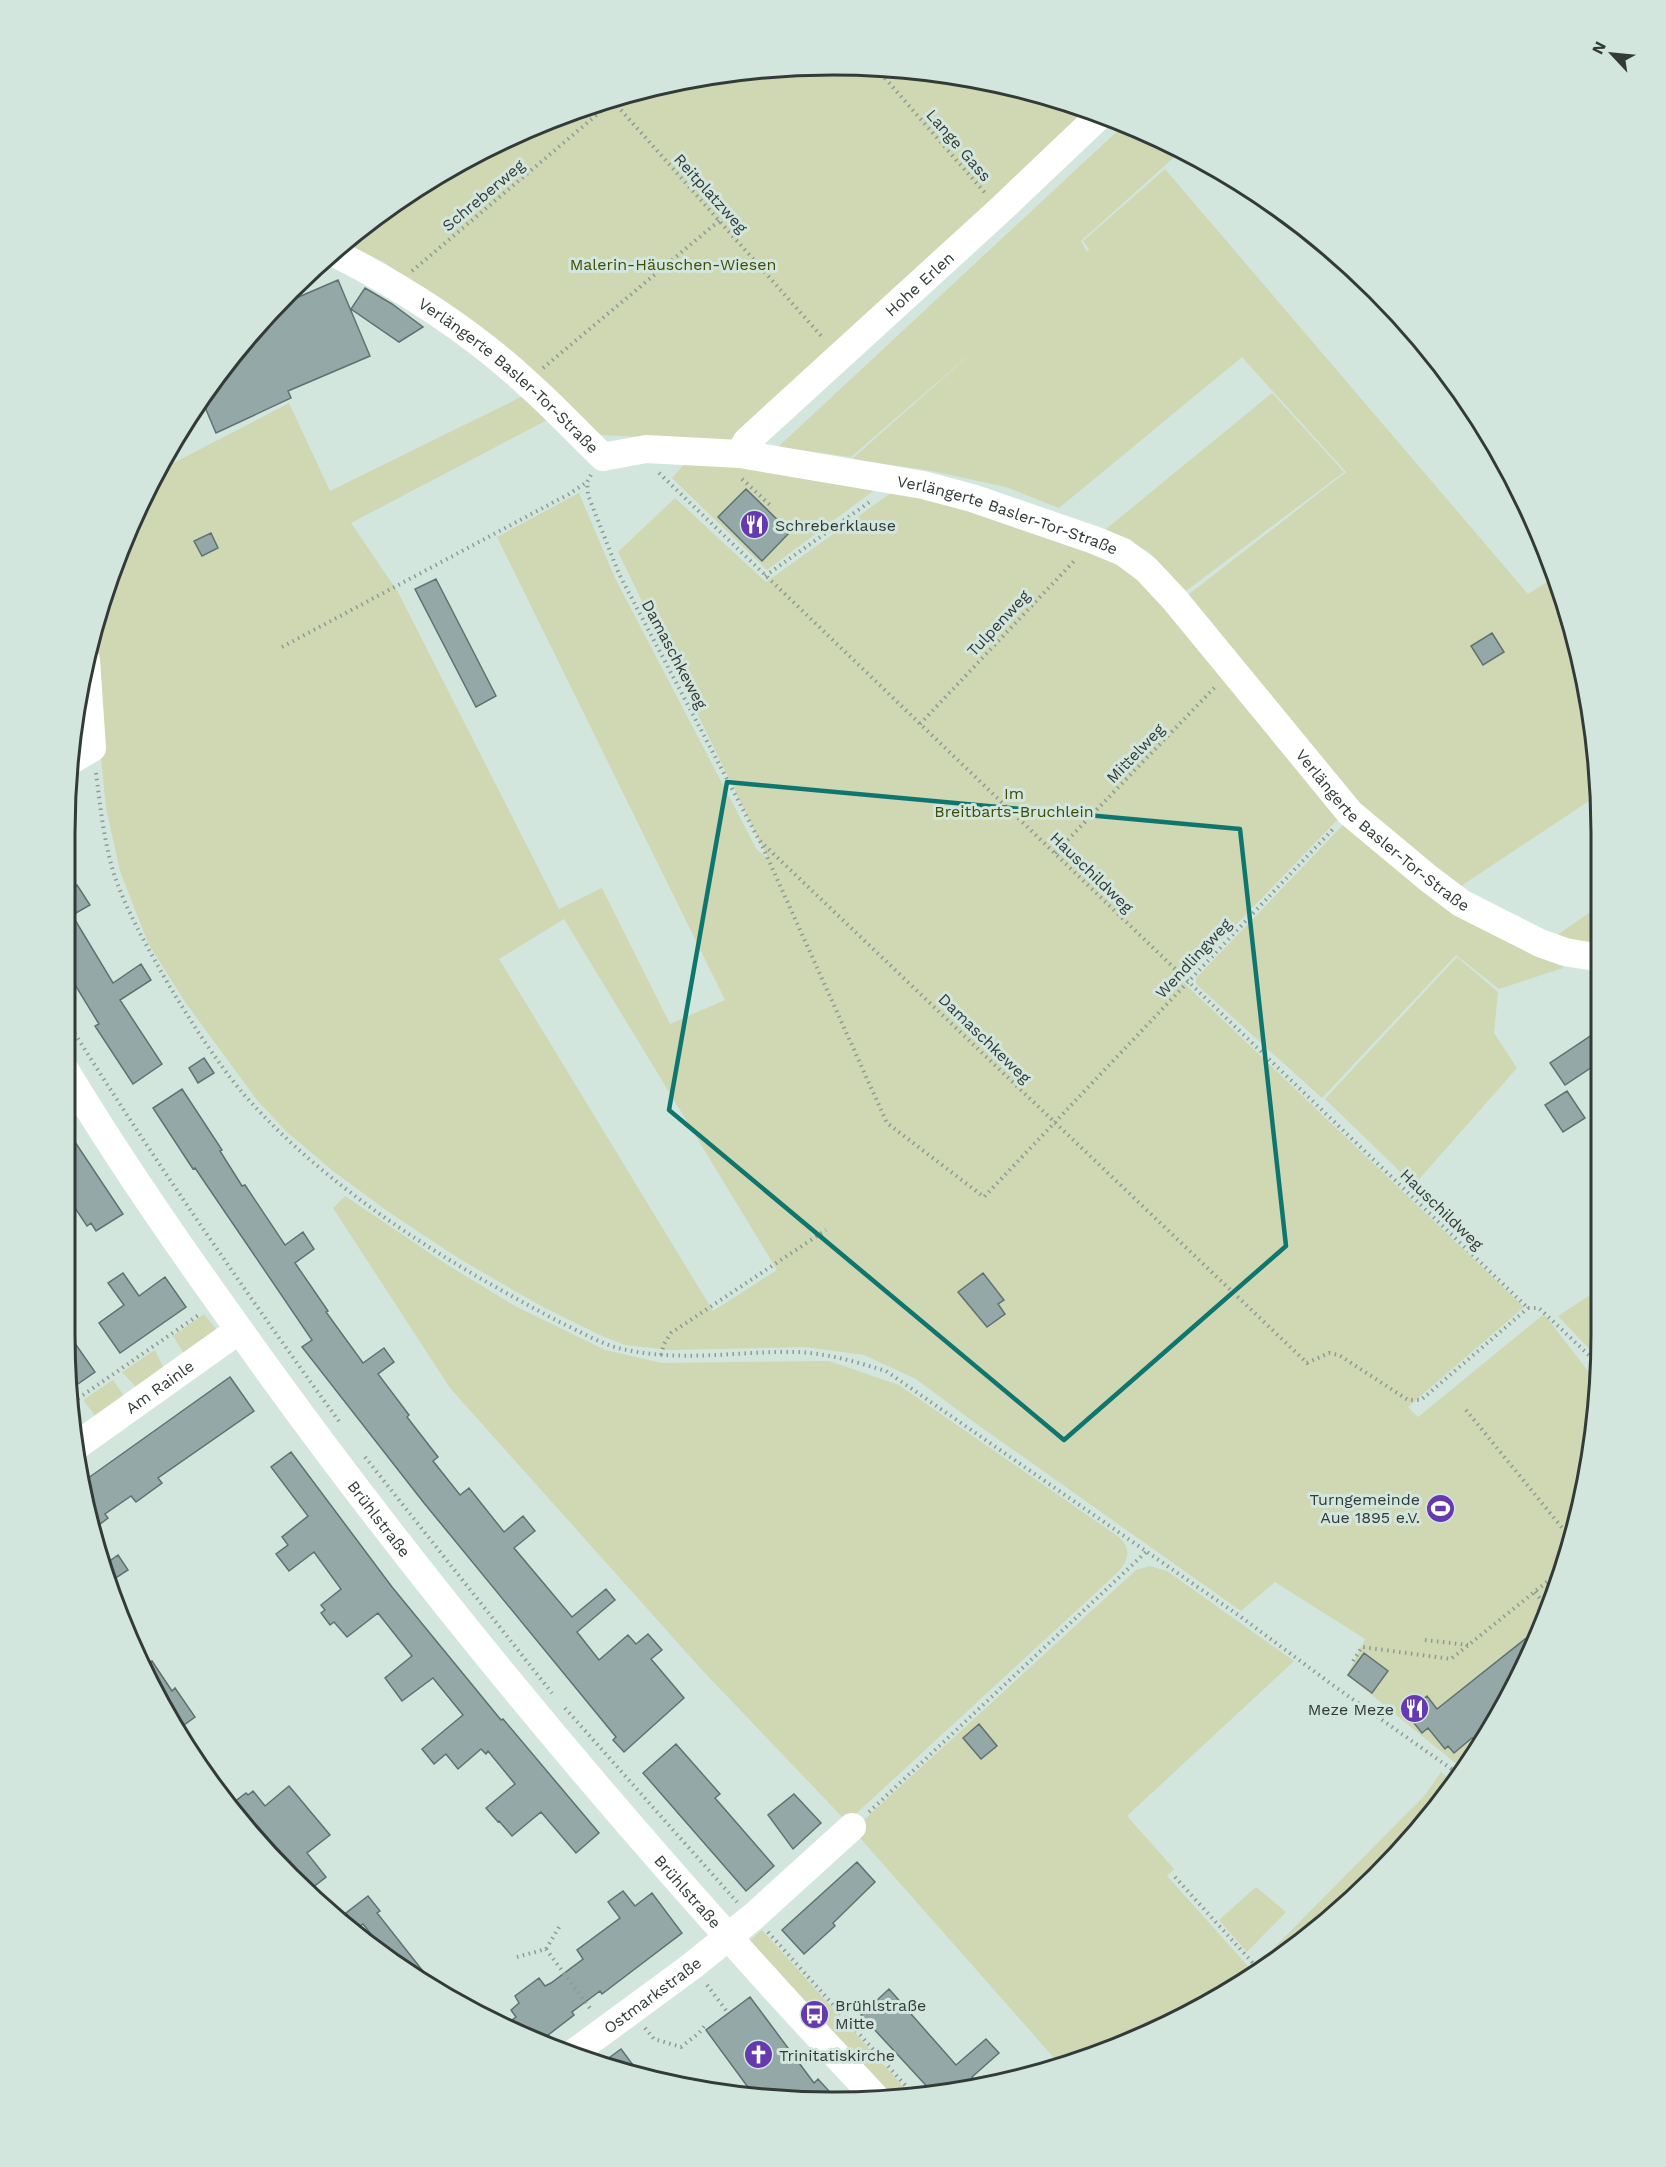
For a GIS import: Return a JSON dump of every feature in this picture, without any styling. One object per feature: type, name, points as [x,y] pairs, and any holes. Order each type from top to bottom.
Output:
[{"type":"street","name":"Hohe Erlen","points":[[740,454],[747,441],[1000,210],[1093,121]]},
{"type":"street","name":"Verlängerte Basler-Tor-Straße","points":[[341,256],[397,286],[476,341],[527,383],[603,457],[646,449],[740,454],[923,485],[972,498],[1123,552],[1146,569],[1175,600],[1350,813],[1461,903],[1540,943],[1565,952],[1591,956]]},
{"type":"street","points":[[81,755],[83,726]]},
{"type":"street","name":"Brühlstraße","points":[[75,1087],[101,1130],[218,1301],[333,1460],[400,1546],[533,1712],[684,1889],[869,2091]]},
{"type":"street","name":"Am Rainle","points":[[83,1441],[239,1330]]},
{"type":"street","name":"Brühlstraße","points":[[729,1937],[852,1827]]},
{"type":"street","name":"Ostmarkstraße","points":[[580,2049],[729,1937]]},
{"type":"path","name":"Lange Gass","points":[[884,77],[1000,210]]},
{"type":"path","name":"Reitplatzweg","points":[[618,107],[839,355]]},
{"type":"path","name":"Schreberweg","points":[[397,286],[402,279],[600,112]]},
{"type":"path","points":[[527,383],[720,220]]},
{"type":"path","name":"Hauschildweg","points":[[646,449],[648,464],[1528,1308],[1539,1308],[1590,1356]]},
{"type":"path","points":[[282,647],[569,494],[587,482],[603,457]]},
{"type":"path","name":"Damaschkeweg","points":[[587,482],[588,495],[619,573],[759,840],[1307,1363],[1329,1353],[1339,1355],[1408,1400],[1421,1400],[1528,1308]]},
{"type":"path","points":[[765,576],[871,501]]},
{"type":"path","name":"Tulpenweg","points":[[920,724],[1094,540]]},
{"type":"path","name":"Mittelweg","points":[[1055,853],[1232,669]]},
{"type":"path","points":[[81,755],[101,810],[115,877],[137,931],[187,1015],[240,1090],[298,1149],[338,1182],[460,1267],[542,1314],[600,1342],[626,1350],[690,1357],[796,1352],[837,1356],[886,1371],[1241,1617],[1452,1770]]},
{"type":"path","name":"Wendlingweg","points":[[759,840],[887,1123],[984,1197],[1350,813]]},
{"type":"path","points":[[75,1034],[145,1143],[241,1285],[343,1427]]},
{"type":"path","points":[[661,1355],[664,1344],[671,1333],[826,1230]]},
{"type":"path","points":[[78,1399],[218,1301]]},
{"type":"path","points":[[1466,1410],[1565,1531]]},
{"type":"path","points":[[363,1454],[554,1695]]},
{"type":"path","points":[[852,1827],[1146,1552]]},
{"type":"path","points":[[1353,1660],[1362,1647],[1451,1659],[1551,1579]]},
{"type":"path","points":[[1535,1592],[1542,1601]]},
{"type":"path","points":[[1425,1640],[1468,1645]]},
{"type":"path","points":[[561,1704],[908,2088]]},
{"type":"path","points":[[1174,1877],[1254,1964]]},
{"type":"path","points":[[517,1957],[546,1949],[561,1924]]},
{"type":"path","points":[[546,1949],[606,2031]]},
{"type":"path","points":[[722,2004],[728,2013]]},
{"type":"path","points":[[632,2010],[654,2039],[681,2047],[699,2033],[706,2024]]},
{"type":"highlighted area","points":[[727,782],[1240,829],[1286,1246],[1064,1440],[669,1110]]},
{"type":"green space","name":"Malerin-Häuschen-Wiesen","points":[[833,75],[883,77],[932,81],[981,90],[1029,101],[1083,117],[738,442],[602,435],[588,432],[527,365],[384,262],[353,247],[412,203],[454,177],[498,153],[589,115],[685,90],[734,81],[783,77]]},
{"type":"green space","points":[[1118,131],[1123,133],[1175,157],[1081,241],[1087,252],[1089,249],[1083,241],[1165,169],[1528,594],[1548,581],[1565,637],[1576,685],[1585,734],[1590,801],[1458,888],[1350,800],[1188,595],[1346,472],[1242,357],[1059,508],[1006,487],[932,471],[852,459],[985,341],[851,457],[778,447]]},
{"type":"green space","points":[[1272,393],[1344,472],[1186,591],[1149,552],[1106,529]]},
{"type":"green space","name":"Im Breitbarts-Bruchlein","points":[[523,396],[547,420],[351,523],[398,592],[559,909],[602,888],[670,1024],[725,1000],[497,537],[579,493],[615,578],[757,850],[768,858],[618,552],[675,498],[766,582],[895,490],[971,505],[1134,570],[1340,817],[1182,981],[1524,1307],[1408,1407],[1418,1417],[1544,1314],[1589,1373],[1585,1433],[1576,1482],[1551,1578],[1513,1669],[1489,1713],[1457,1764],[1347,1675],[1365,1639],[1275,1582],[1241,1611],[916,1379],[864,1355],[806,1347],[669,1350],[625,1345],[600,1335],[543,1307],[463,1261],[390,1213],[333,1171],[287,1132],[257,1100],[185,1002],[148,943],[120,871],[106,808],[93,673],[115,589],[153,498],[172,464],[289,403],[330,491]],"holes":[[[564,919],[777,1270],[713,1311],[499,959]]]},
{"type":"green space","points":[[687,461],[884,483],[767,570],[672,478]]},
{"type":"green space","points":[[1344,824],[1562,961],[1563,968],[1499,989],[1456,955],[1322,1098],[1196,984],[1196,978]]},
{"type":"green space","points":[[1591,912],[1591,949],[1550,940]]},
{"type":"green space","points":[[1457,957],[1498,992],[1494,1033],[1517,1068],[1414,1185],[1325,1099]]},
{"type":"green space","points":[[345,1196],[446,1264],[515,1306],[605,1350],[662,1363],[829,1361],[899,1385],[1119,1537],[1125,1544],[1127,1558],[1120,1570],[1102,1587],[847,1822],[702,1670],[450,1388],[333,1208]]},
{"type":"green space","points":[[1591,1295],[1590,1350],[1558,1316]]},
{"type":"green space","points":[[204,1314],[217,1330],[186,1357],[173,1336]]},
{"type":"green space","points":[[155,1350],[165,1371],[140,1391],[122,1372]]},
{"type":"green space","points":[[113,1380],[126,1399],[98,1419],[83,1400]]},
{"type":"green space","points":[[1150,1566],[1167,1571],[1294,1661],[1127,1816],[1174,1869],[1167,1876],[1249,1967],[1168,2014],[1123,2034],[1055,2059],[853,1830],[1136,1570]]},
{"type":"green space","points":[[1441,1772],[1447,1777],[1403,1834],[1369,1870],[1333,1904],[1268,1954],[1425,1795]]},
{"type":"green space","points":[[1256,1887],[1286,1912],[1247,1952],[1219,1920]]},
{"type":"green space","points":[[762,1930],[905,2088],[882,2090],[747,1943]]},
{"type":"building","points":[[338,280],[370,356],[288,391],[291,398],[216,433],[206,408],[263,333],[296,298]]},
{"type":"building","points":[[365,288],[423,327],[399,342],[351,309]]},
{"type":"building","name":"Schreberklause","points":[[746,489],[790,532],[762,561],[718,517]]},
{"type":"building","points":[[211,533],[218,548],[202,556],[194,541]]},
{"type":"building","points":[[436,579],[496,696],[476,707],[415,589]]},
{"type":"building","points":[[1492,633],[1504,652],[1483,665],[1471,646]]},
{"type":"building","points":[[77,885],[90,905],[76,913],[75,911],[75,886]]},
{"type":"building","points":[[75,920],[113,983],[141,964],[151,980],[120,1000],[162,1064],[133,1084],[95,1026],[99,1024],[75,985]]},
{"type":"building","points":[[1591,1036],[1591,1068],[1565,1085],[1550,1063]]},
{"type":"building","points":[[204,1058],[214,1073],[198,1083],[189,1068]]},
{"type":"building","points":[[182,1089],[222,1150],[220,1151],[242,1186],[245,1185],[285,1245],[303,1232],[314,1249],[295,1263],[328,1311],[326,1312],[363,1363],[384,1348],[394,1362],[378,1374],[438,1457],[433,1461],[460,1495],[469,1488],[504,1532],[523,1516],[535,1531],[514,1548],[572,1617],[606,1589],[615,1600],[577,1632],[599,1660],[628,1635],[636,1644],[648,1634],[662,1650],[651,1659],[684,1698],[624,1752],[613,1740],[616,1737],[424,1503],[302,1347],[312,1340],[153,1108]]},
{"type":"building","points":[[1567,1091],[1585,1118],[1563,1132],[1545,1105]]},
{"type":"building","points":[[75,1142],[123,1214],[96,1231],[91,1223],[87,1226],[75,1208]]},
{"type":"building","points":[[123,1273],[139,1296],[165,1277],[186,1307],[120,1353],[99,1323],[124,1305],[108,1283]]},
{"type":"building","points":[[983,1273],[1004,1300],[998,1304],[1005,1314],[987,1327],[958,1292]]},
{"type":"building","points":[[75,1344],[95,1372],[77,1384]]},
{"type":"building","points":[[230,1377],[254,1411],[158,1478],[162,1483],[136,1502],[131,1496],[105,1514],[108,1518],[100,1524],[89,1477]]},
{"type":"building","points":[[291,1452],[392,1587],[501,1720],[503,1719],[599,1833],[576,1853],[541,1812],[512,1836],[498,1822],[486,1808],[515,1784],[488,1751],[486,1754],[481,1749],[458,1769],[446,1754],[434,1764],[422,1749],[463,1715],[433,1678],[402,1701],[385,1678],[412,1656],[378,1613],[347,1637],[334,1622],[330,1625],[321,1613],[325,1610],[321,1605],[341,1589],[314,1552],[289,1571],[276,1554],[288,1545],[282,1537],[308,1516],[271,1467]]},
{"type":"building","points":[[118,1555],[128,1570],[115,1578],[110,1561]]},
{"type":"building","points":[[1527,1638],[1513,1669],[1473,1738],[1454,1753],[1448,1746],[1445,1749],[1428,1728],[1422,1733],[1406,1713],[1427,1696],[1437,1709]]},
{"type":"building","points":[[1364,1653],[1388,1671],[1372,1693],[1348,1675]]},
{"type":"building","points":[[152,1661],[172,1691],[175,1688],[195,1717],[184,1725],[177,1713],[150,1662]]},
{"type":"building","points":[[979,1724],[997,1746],[981,1759],[963,1738]]},
{"type":"building","points":[[676,1744],[720,1794],[715,1798],[774,1866],[746,1891],[643,1773]]},
{"type":"building","points":[[289,1786],[330,1835],[307,1853],[326,1877],[314,1886],[263,1834],[236,1800],[253,1791],[265,1806]]},
{"type":"building","points":[[794,1794],[821,1823],[793,1849],[768,1815]]},
{"type":"building","points":[[857,1862],[875,1882],[833,1923],[835,1926],[804,1954],[782,1930]]},
{"type":"building","points":[[623,1891],[635,1906],[652,1893],[682,1933],[602,1994],[600,1991],[572,2012],[574,2015],[547,2036],[512,2020],[516,2017],[511,2010],[519,2003],[515,1996],[539,1978],[545,1986],[551,1983],[583,1959],[577,1950],[620,1918],[608,1902]]},
{"type":"building","points":[[368,1896],[380,1911],[377,1913],[422,1970],[372,1935],[363,1924],[360,1926],[346,1913]]},
{"type":"building","points":[[889,1989],[956,2065],[986,2039],[999,2053],[972,2077],[973,2078],[927,2086],[861,2015]]},
{"type":"building","name":"Trinitatiskirche","points":[[750,1997],[814,2083],[818,2079],[830,2092],[748,2087],[706,2030]]},
{"type":"building","points":[[621,2049],[633,2065],[609,2058]]},
{"type":"place","name":"Schreberklause","points":[[754,525]]},
{"type":"place","name":"Turngemeinde Aue 1895 e.V.","points":[[1441,1508]]},
{"type":"place","name":"Meze Meze","points":[[1415,1709]]},
{"type":"place","name":"Brühlstraße Mitte","points":[[814,2014]]},
{"type":"place","name":"Trinitatiskirche","points":[[758,2055]]}]
